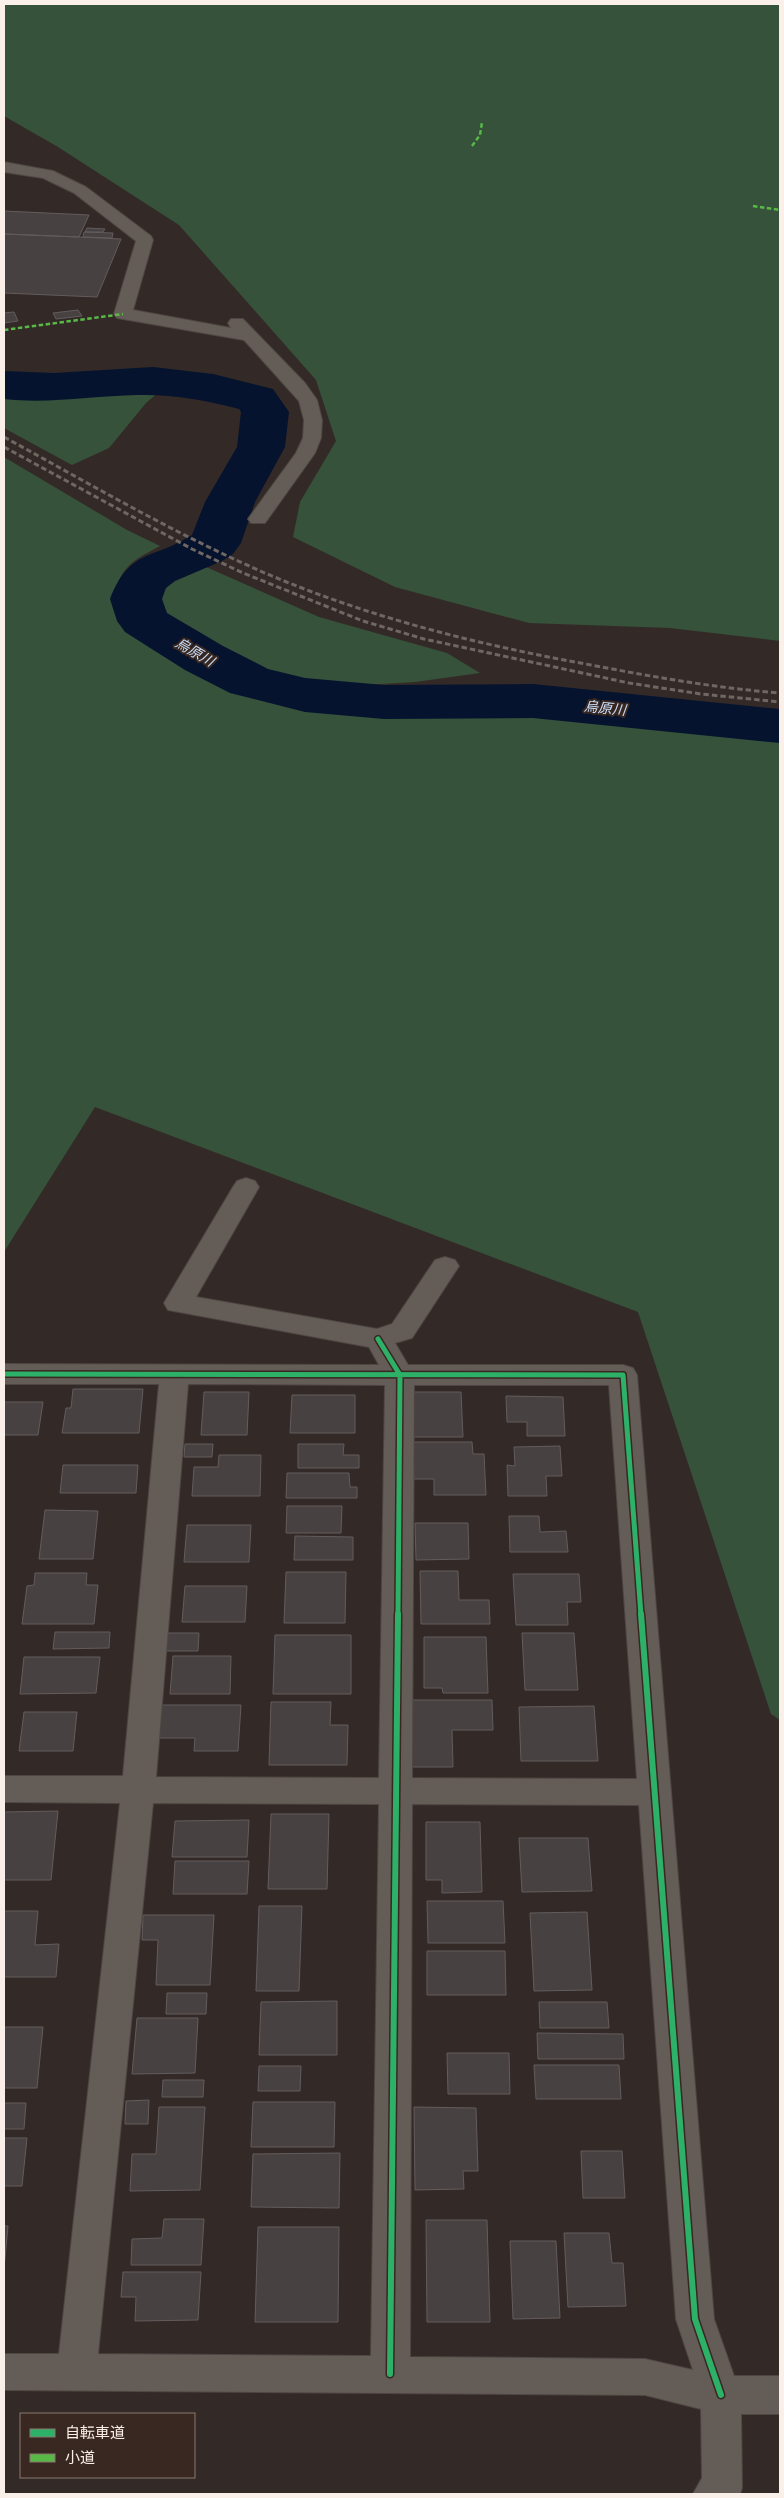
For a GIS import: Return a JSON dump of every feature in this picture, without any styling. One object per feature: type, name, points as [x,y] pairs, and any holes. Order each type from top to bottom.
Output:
[{"type":"street","points":[[4,167],[47,174],[80,190],[145,240],[123,314],[249,336]]},
{"type":"street","points":[[227,313],[308,400],[312,420],[312,438],[305,453],[258,519]]},
{"type":"street","points":[[246,1187],[178,1303],[378,1339],[402,1331],[445,1266]]},
{"type":"street","points":[[378,1339],[400,1375],[390,2374]]},
{"type":"street","points":[[4,1374],[623,1375],[695,2318],[721,2395],[722,2488],[713,2494]]},
{"type":"street","points":[[77,2371],[138,1790],[174,1374]]},
{"type":"street","points":[[4,1789],[655,1792]]},
{"type":"street","points":[[4,2372],[77,2371],[645,2377],[721,2395],[780,2395]]},
{"type":"green space","points":[[4,4],[780,4],[780,641],[670,628],[529,623],[395,587],[293,537],[300,502],[336,441],[316,380],[179,225],[58,147],[4,116]]},
{"type":"green space","points":[[119,386],[159,392],[146,403],[109,448],[72,465],[4,428],[4,394],[44,395]]},
{"type":"green space","points":[[4,457],[127,530],[160,546],[130,564],[117,585],[114,595],[130,613],[148,604],[154,593],[169,577],[197,563],[319,617],[447,653],[480,673],[415,682],[331,687],[321,708],[560,697],[732,712],[780,720],[780,1720],[771,1714],[638,1312],[95,1107],[4,1252]]},
{"type":"building","points":[[4,211],[89,215],[79,237],[4,234]]},
{"type":"building","points":[[87,228],[105,229],[103,232],[85,232]]},
{"type":"building","points":[[84,232],[113,233],[112,238],[83,237]]},
{"type":"building","points":[[4,234],[121,239],[97,297],[4,293]]},
{"type":"building","points":[[78,310],[82,316],[56,319],[53,313]]},
{"type":"building","points":[[14,312],[18,321],[4,323],[4,313]]},
{"type":"building","points":[[73,1389],[143,1389],[139,1433],[62,1433],[66,1408],[71,1408]]},
{"type":"building","points":[[204,1392],[249,1392],[247,1435],[201,1435]]},
{"type":"building","points":[[412,1392],[461,1392],[463,1437],[407,1437]]},
{"type":"building","points":[[292,1395],[355,1395],[355,1433],[290,1433]]},
{"type":"building","points":[[506,1396],[563,1397],[565,1436],[527,1436],[527,1422],[507,1422]]},
{"type":"building","points":[[4,1402],[43,1402],[38,1435],[4,1435]]},
{"type":"building","points":[[413,1442],[472,1442],[473,1454],[484,1454],[486,1495],[434,1495],[434,1479],[414,1479]]},
{"type":"building","points":[[185,1444],[213,1444],[212,1457],[184,1457]]},
{"type":"building","points":[[298,1444],[344,1444],[343,1455],[359,1455],[359,1468],[298,1468]]},
{"type":"building","points":[[560,1446],[562,1476],[546,1476],[547,1496],[508,1496],[507,1465],[515,1466],[514,1447]]},
{"type":"building","points":[[219,1455],[261,1455],[260,1496],[192,1496],[194,1467],[218,1467]]},
{"type":"building","points":[[63,1465],[138,1465],[136,1493],[60,1493]]},
{"type":"building","points":[[287,1473],[349,1473],[350,1487],[357,1487],[357,1498],[286,1498]]},
{"type":"building","points":[[287,1506],[342,1506],[341,1533],[286,1533]]},
{"type":"building","points":[[45,1510],[98,1511],[93,1559],[39,1559]]},
{"type":"building","points":[[509,1516],[539,1516],[540,1532],[566,1531],[568,1552],[510,1552]]},
{"type":"building","points":[[415,1523],[468,1523],[469,1559],[416,1560]]},
{"type":"building","points":[[187,1525],[251,1525],[249,1562],[184,1562]]},
{"type":"building","points":[[295,1536],[353,1537],[353,1560],[294,1560]]},
{"type":"building","points":[[420,1571],[458,1571],[459,1600],[489,1600],[490,1624],[421,1624]]},
{"type":"building","points":[[286,1572],[346,1572],[345,1623],[284,1623]]},
{"type":"building","points":[[35,1573],[87,1573],[86,1585],[98,1585],[94,1624],[22,1624],[27,1586],[34,1585]]},
{"type":"building","points":[[513,1574],[579,1574],[581,1602],[567,1602],[568,1625],[516,1625]]},
{"type":"building","points":[[185,1586],[247,1586],[245,1622],[182,1622]]},
{"type":"building","points":[[55,1632],[110,1632],[109,1648],[53,1649]]},
{"type":"building","points":[[168,1633],[199,1633],[198,1651],[166,1651]]},
{"type":"building","points":[[522,1633],[574,1633],[578,1690],[525,1690]]},
{"type":"building","points":[[275,1635],[351,1635],[351,1694],[273,1694]]},
{"type":"building","points":[[424,1637],[486,1637],[488,1693],[443,1693],[442,1688],[424,1688]]},
{"type":"building","points":[[173,1656],[231,1656],[230,1694],[170,1694]]},
{"type":"building","points":[[24,1657],[100,1657],[96,1693],[20,1694]]},
{"type":"building","points":[[408,1700],[492,1700],[493,1730],[452,1730],[453,1767],[409,1767]]},
{"type":"building","points":[[271,1702],[331,1702],[330,1725],[348,1725],[347,1765],[269,1765]]},
{"type":"building","points":[[152,1705],[241,1705],[238,1751],[194,1751],[195,1738],[150,1738]]},
{"type":"building","points":[[594,1706],[598,1761],[521,1761],[519,1707]]},
{"type":"building","points":[[24,1712],[77,1712],[73,1751],[19,1751]]},
{"type":"building","points":[[58,1811],[51,1880],[4,1880],[4,1812]]},
{"type":"building","points":[[271,1814],[329,1814],[327,1889],[268,1889]]},
{"type":"building","points":[[249,1820],[247,1857],[172,1857],[175,1821]]},
{"type":"building","points":[[426,1822],[480,1822],[482,1892],[442,1893],[442,1880],[426,1880]]},
{"type":"building","points":[[519,1838],[588,1838],[592,1891],[522,1892]]},
{"type":"building","points":[[175,1861],[249,1861],[247,1894],[173,1894]]},
{"type":"building","points":[[427,1901],[503,1901],[505,1943],[428,1943]]},
{"type":"building","points":[[259,1906],[302,1906],[299,1991],[256,1991]]},
{"type":"building","points":[[4,1911],[38,1911],[35,1945],[59,1944],[56,1977],[4,1977]]},
{"type":"building","points":[[587,1912],[592,1990],[534,1991],[530,1913]]},
{"type":"building","points":[[143,1915],[214,1915],[210,1985],[156,1985],[158,1940],[142,1940]]},
{"type":"building","points":[[427,1951],[505,1951],[506,1995],[427,1995]]},
{"type":"building","points":[[167,1993],[207,1993],[206,2014],[166,2014]]},
{"type":"building","points":[[337,2001],[337,2055],[259,2055],[261,2002]]},
{"type":"building","points":[[539,2002],[607,2002],[609,2028],[540,2028]]},
{"type":"building","points":[[137,2018],[198,2018],[195,2073],[132,2074]]},
{"type":"building","points":[[4,2027],[43,2027],[37,2088],[4,2088]]},
{"type":"building","points":[[537,2033],[623,2034],[624,2059],[538,2059]]},
{"type":"building","points":[[447,2053],[509,2053],[510,2094],[448,2094]]},
{"type":"building","points":[[534,2065],[619,2065],[621,2099],[536,2099]]},
{"type":"building","points":[[259,2066],[301,2066],[300,2091],[258,2091]]},
{"type":"building","points":[[163,2080],[204,2080],[203,2097],[162,2097]]},
{"type":"building","points":[[149,2100],[148,2124],[125,2124],[126,2101]]},
{"type":"building","points":[[253,2102],[335,2102],[334,2147],[251,2147]]},
{"type":"building","points":[[4,2103],[26,2103],[24,2129],[4,2129]]},
{"type":"building","points":[[159,2107],[205,2107],[200,2190],[130,2191],[132,2154],[156,2154]]},
{"type":"building","points":[[414,2107],[476,2108],[478,2171],[463,2171],[464,2189],[415,2190]]},
{"type":"building","points":[[4,2138],[27,2138],[22,2186],[4,2186]]},
{"type":"building","points":[[581,2151],[622,2151],[625,2198],[583,2198]]},
{"type":"building","points":[[340,2153],[339,2208],[251,2207],[253,2154]]},
{"type":"building","points":[[164,2219],[204,2219],[201,2265],[131,2265],[132,2239],[162,2238]]},
{"type":"building","points":[[426,2220],[487,2220],[490,2322],[427,2322]]},
{"type":"building","points":[[4,2226],[8,2226],[4,2269]]},
{"type":"building","points":[[258,2227],[339,2227],[338,2322],[255,2322]]},
{"type":"building","points":[[564,2233],[609,2233],[612,2263],[623,2263],[626,2306],[568,2307]]},
{"type":"building","points":[[510,2241],[556,2241],[560,2318],[513,2319]]},
{"type":"building","points":[[123,2272],[201,2272],[198,2320],[135,2321],[136,2297],[121,2297]]},
{"type":"waterway","name":"烏原川","points":[[4,385],[37,387],[153,381],[213,388],[256,399],[265,412],[261,447],[230,502],[215,543],[204,550],[157,570],[143,581],[136,599],[144,621],[204,658],[249,681],[305,695],[384,702],[533,701],[780,726]]},
{"type":"railway","points":[[4,437],[198,542],[265,573],[345,604],[385,617],[508,649],[685,682],[780,693]]},
{"type":"railway","points":[[4,447],[192,549],[243,573],[363,621],[424,639],[629,683],[701,694],[780,702]]},
{"type":"marked path","points":[[472,146],[480,135],[482,122]]},
{"type":"marked path","points":[[753,206],[780,210]]},
{"type":"marked path","points":[[4,330],[113,317],[123,314]]},
{"type":"cycle path","points":[[378,1339],[400,1375],[390,2374]]},
{"type":"cycle path","points":[[4,1374],[623,1375],[695,2319],[721,2395]]}]
